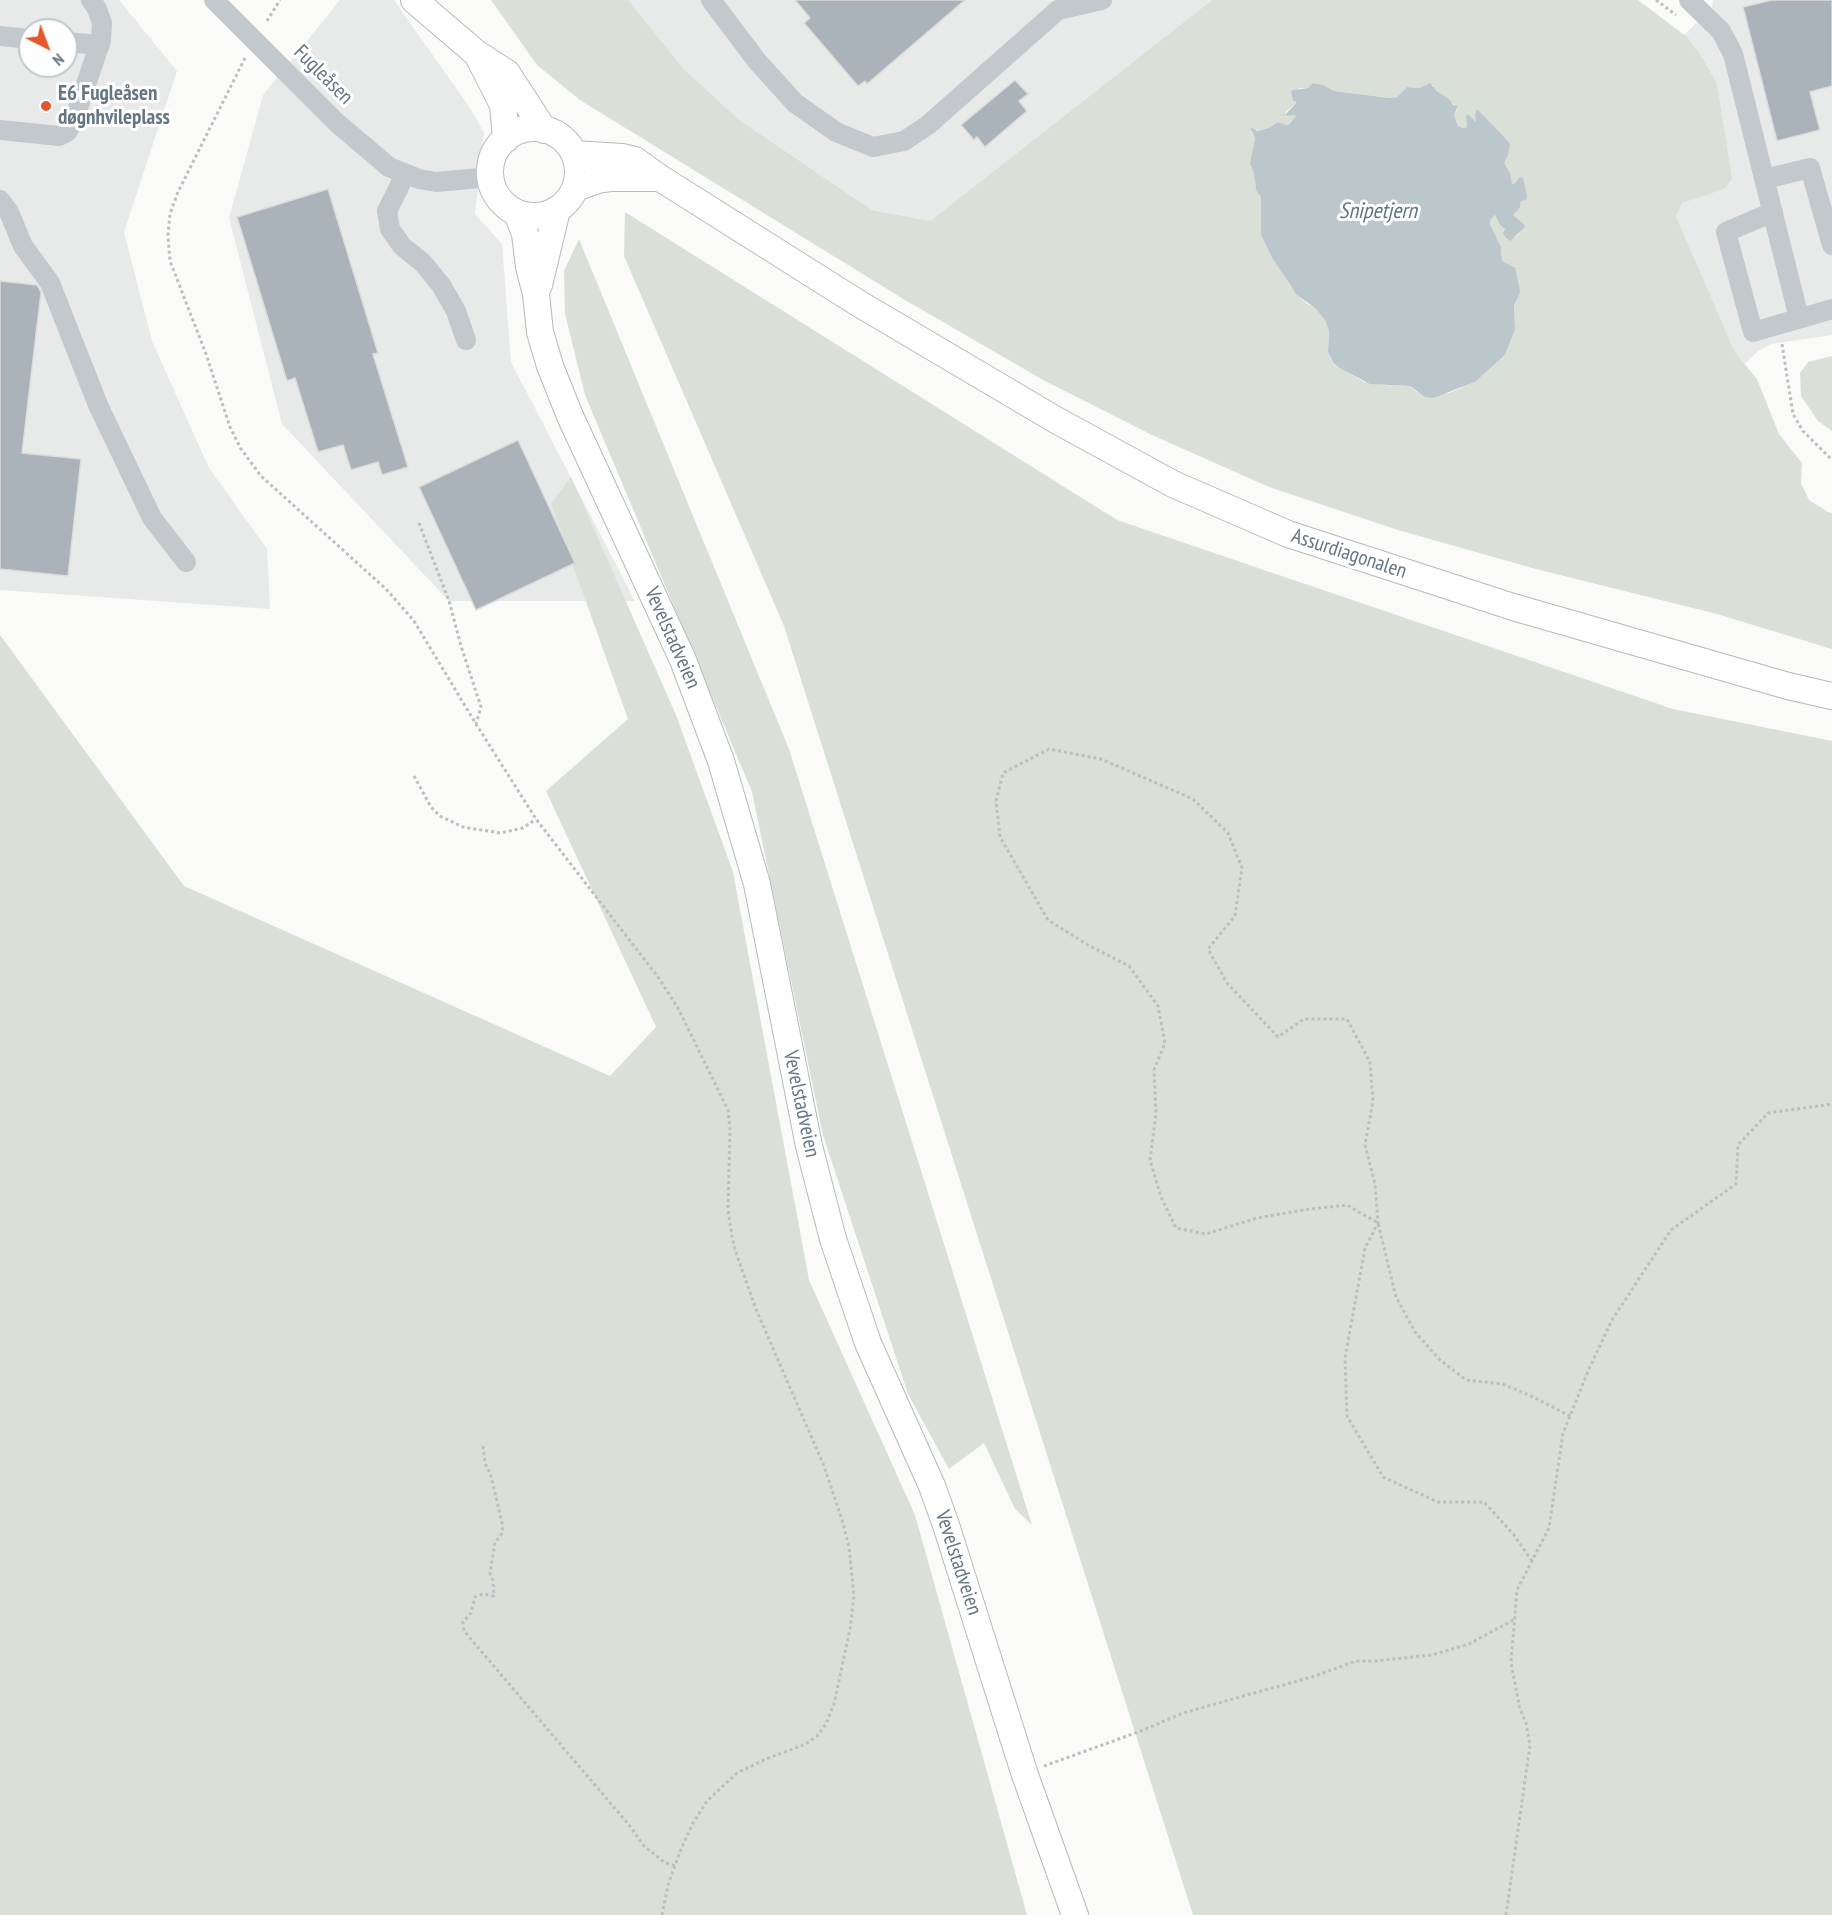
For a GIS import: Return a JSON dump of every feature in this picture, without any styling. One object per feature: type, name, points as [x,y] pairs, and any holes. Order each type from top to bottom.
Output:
[{"type":"main road","points":[[414,0],[476,53],[507,73],[544,130]]},
{"type":"main road","points":[[476,53],[494,83],[503,105],[506,139]]},
{"type":"main road","points":[[491,177],[494,156],[506,139],[524,130],[544,130],[562,139],[574,154],[578,171],[575,188],[612,178],[660,178]]},
{"type":"main road","points":[[574,154],[635,160],[660,178]]},
{"type":"main road","name":"Vevelstadveien","points":[[491,177],[497,195],[517,213],[522,222],[542,340],[557,385],[683,660],[721,761],[757,884],[809,1146],[833,1239],[868,1343],[932,1486],[946,1525],[1024,1772],[1075,1915]]},
{"type":"main road","name":"Assurdiagonalen","points":[[660,178],[900,328],[1056,420],[1173,484],[1288,534],[1513,607],[1788,686],[1832,696]]},
{"type":"main road","name":"Vevelstadveien","points":[[536,294],[557,210],[568,200],[575,188]]},
{"type":"main road","points":[[517,213],[537,216],[557,210]]},
{"type":"street","points":[[0,130],[59,136],[67,132],[74,123],[100,45],[102,23],[91,0]]},
{"type":"street","name":"Fugleåsen","points":[[214,0],[362,146],[389,168],[405,175],[436,182],[491,177]]},
{"type":"street","points":[[711,0],[757,61],[795,103],[836,132],[873,147],[904,141],[928,126],[1054,5],[1102,0]]},
{"type":"street","points":[[1689,0],[1721,31],[1733,54],[1799,318]]},
{"type":"street","points":[[0,36],[18,38]]},
{"type":"street","points":[[78,43],[100,45]]},
{"type":"street","points":[[1765,179],[1810,168],[1832,245]]},
{"type":"street","points":[[405,175],[387,211],[390,229],[402,246],[423,262],[441,285],[456,311],[466,340]]},
{"type":"street","points":[[0,200],[9,212],[23,246],[50,283],[98,405],[152,518],[186,562]]},
{"type":"street","points":[[1773,212],[1726,232],[1753,332],[1832,309]]},
{"type":"path","points":[[267,21],[280,0]]},
{"type":"path","points":[[249,51],[190,165],[170,214],[168,243],[173,271],[241,450],[253,467],[279,493],[398,600],[414,621],[536,819],[671,996],[725,1102],[730,1120],[728,1210],[732,1237],[756,1308],[824,1466],[843,1523],[852,1563],[854,1596],[850,1629],[834,1704],[826,1724],[817,1736],[806,1744],[737,1773],[707,1801],[693,1823],[675,1866],[662,1915]]},
{"type":"path","points":[[1779,324],[1793,414],[1803,431],[1832,460]]},
{"type":"path","points":[[419,524],[449,601],[481,707],[476,724]]},
{"type":"path","points":[[1378,1223],[1347,1206],[1303,1210],[1257,1218],[1206,1234],[1176,1228],[1161,1197],[1150,1160],[1156,1114],[1154,1070],[1165,1043],[1158,1006],[1129,966],[1088,945],[1048,920],[1000,837],[996,801],[1003,773],[1049,749],[1101,759],[1193,799],[1228,833],[1242,868],[1235,916],[1208,949],[1227,983],[1278,1037],[1304,1019],[1347,1019],[1370,1062],[1373,1101],[1365,1145],[1375,1184],[1378,1223],[1396,1297],[1415,1332],[1440,1360],[1466,1380],[1503,1384],[1570,1416]]},
{"type":"path","points":[[414,776],[431,807],[440,816],[463,827],[500,833],[523,828],[536,819]]},
{"type":"path","points":[[1506,1915],[1530,1745],[1511,1663],[1517,1590],[1549,1527],[1563,1432],[1612,1320],[1671,1230],[1736,1184],[1738,1145],[1768,1113],[1832,1104]]},
{"type":"path","points":[[1378,1223],[1365,1248],[1345,1358],[1347,1416],[1383,1477],[1438,1502],[1484,1502],[1514,1535],[1532,1561]]},
{"type":"path","points":[[483,1446],[485,1463],[503,1527],[501,1535],[495,1542],[490,1573],[494,1596],[483,1594],[475,1597],[471,1613],[463,1622],[464,1631],[629,1825],[644,1846],[664,1862],[675,1866]]},
{"type":"path","points":[[1024,1772],[1183,1713],[1315,1676],[1356,1661],[1432,1655],[1469,1644],[1515,1619]]},
{"type":"shaded area","points":[[0,0],[119,0],[177,71],[124,232],[152,341],[209,468],[267,549],[270,609],[0,590]]},
{"type":"shaded area","points":[[340,0],[394,0],[472,111],[484,133],[475,214],[502,244],[511,362],[635,601],[449,601],[282,424],[229,218],[263,95]]},
{"type":"shaded area","points":[[491,0],[628,0],[684,69],[738,119],[872,210],[930,221],[1212,0],[1638,0],[1687,37],[1702,57],[1717,84],[1732,179],[1724,189],[1682,203],[1676,216],[1735,352],[1757,379],[1779,434],[1802,463],[1801,483],[1809,500],[1832,513],[1832,649],[1717,614],[1536,569],[1398,530],[1269,487],[1152,435],[1045,381],[905,300],[580,100],[537,65]],"holes":[[[1316,83],[1334,91],[1390,98],[1397,97],[1407,87],[1420,88],[1433,85],[1458,108],[1454,115],[1458,126],[1467,127],[1468,114],[1476,122],[1479,113],[1509,142],[1508,155],[1503,163],[1510,173],[1512,183],[1517,181],[1521,201],[1520,208],[1513,215],[1524,225],[1514,237],[1500,225],[1495,215],[1490,224],[1501,247],[1502,261],[1520,293],[1514,306],[1515,330],[1505,355],[1475,382],[1449,393],[1417,392],[1410,386],[1364,382],[1334,365],[1328,352],[1329,331],[1325,320],[1290,286],[1261,235],[1261,197],[1255,185],[1255,139],[1251,132],[1268,128],[1278,122],[1290,124],[1296,115],[1285,117],[1286,112],[1296,103],[1291,92],[1300,88],[1308,88]]]},
{"type":"shaded area","points":[[628,0],[1212,0],[930,221],[872,210],[738,119],[684,69]]},
{"type":"shaded area","points":[[1713,0],[1832,0],[1832,335],[1771,344],[1758,351],[1745,364],[1735,352],[1676,216],[1681,203],[1689,199],[1702,57],[1684,35],[1712,8]]},
{"type":"shaded area","points":[[625,212],[1117,520],[1673,709],[1832,741],[1832,1915],[1193,1915],[784,626],[624,256]]},
{"type":"shaded area","points":[[579,239],[789,749],[1032,1525],[1015,1509],[984,1443],[949,1469],[908,1394],[823,1135],[752,792],[585,395],[565,314],[564,271]]},
{"type":"shaded area","points":[[1832,356],[1832,431],[1818,421],[1801,396],[1800,373],[1808,362]]},
{"type":"shaded area","points":[[571,477],[676,715],[733,872],[809,1280],[915,1515],[1027,1915],[0,1915],[0,635],[184,886],[610,1076],[656,1027],[546,791],[628,719],[551,504]]},
{"type":"water","name":"Snipetjern","points":[[1313,83],[1334,91],[1390,98],[1397,97],[1407,87],[1420,88],[1430,83],[1453,105],[1458,106],[1454,115],[1458,126],[1467,127],[1466,116],[1468,114],[1476,122],[1477,109],[1509,142],[1508,155],[1504,163],[1510,173],[1512,183],[1514,184],[1520,177],[1523,178],[1527,196],[1526,200],[1521,201],[1520,208],[1513,215],[1525,225],[1510,241],[1503,233],[1505,229],[1495,215],[1490,224],[1501,247],[1502,261],[1515,268],[1520,293],[1514,306],[1515,330],[1505,355],[1475,382],[1433,398],[1425,397],[1410,386],[1370,384],[1341,369],[1334,364],[1328,352],[1329,331],[1325,320],[1315,308],[1296,294],[1273,259],[1261,235],[1261,197],[1256,190],[1254,173],[1250,164],[1255,139],[1250,127],[1257,131],[1278,122],[1290,124],[1296,115],[1284,116],[1296,103],[1293,101],[1291,92],[1308,88]]},
{"type":"building","points":[[795,0],[965,0],[867,84],[865,81],[858,86],[804,23],[810,18]]},
{"type":"building","points":[[1772,0],[1832,0],[1832,86],[1810,92],[1820,130],[1777,141],[1743,7]]},
{"type":"building","points":[[1015,80],[1028,94],[1019,101],[1027,111],[985,147],[977,137],[974,140],[961,125]]},
{"type":"building","points":[[328,189],[378,353],[373,354],[408,467],[382,475],[378,462],[351,470],[343,445],[318,452],[295,378],[287,381],[237,217]]},
{"type":"building","points":[[0,281],[37,285],[41,292],[22,453],[81,459],[68,576],[0,569]]},
{"type":"building","points":[[518,440],[575,563],[476,610],[419,487]]},
{"type":"place","name":"E6 Fugleåsen døgnhvileplass","points":[[46,106]]}]
